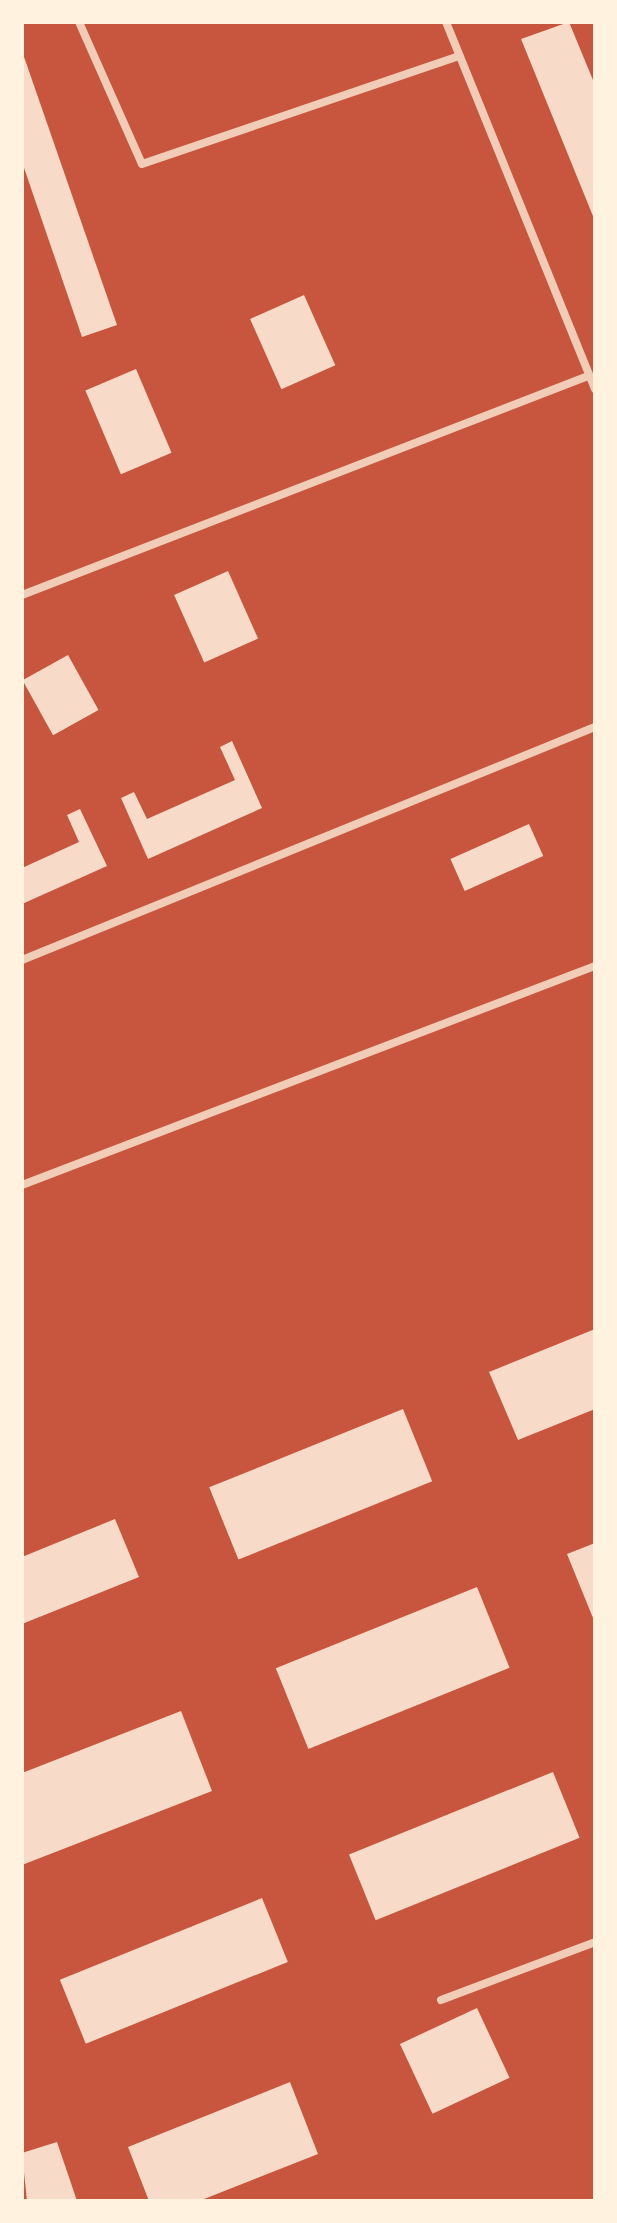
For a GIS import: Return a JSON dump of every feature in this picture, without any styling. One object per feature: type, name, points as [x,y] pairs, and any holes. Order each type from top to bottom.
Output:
[{"type":"street","points":[[79,22],[142,164],[459,56]]},
{"type":"street","points":[[446,22],[595,389]]},
{"type":"street","points":[[22,595],[588,376]]},
{"type":"street","points":[[22,960],[595,727]]},
{"type":"street","points":[[22,1185],[595,966]]},
{"type":"street","points":[[441,2000],[595,1942]]},
{"type":"building","points":[[569,22],[595,85],[595,221],[521,39]]},
{"type":"building","points":[[22,51],[117,325],[82,337],[22,162]]},
{"type":"building","points":[[304,295],[335,365],[281,389],[250,319]]},
{"type":"building","points":[[136,369],[172,453],[121,474],[85,390]]},
{"type":"building","points":[[228,571],[258,639],[204,663],[174,595]]},
{"type":"building","points":[[68,655],[99,710],[53,735],[23,680]]},
{"type":"building","points":[[232,741],[262,808],[148,859],[121,798],[134,792],[147,819],[235,780],[220,747]]},
{"type":"building","points":[[80,809],[107,866],[22,904],[22,868],[79,842],[67,815]]},
{"type":"building","points":[[529,824],[543,856],[465,891],[450,859]]},
{"type":"building","points":[[595,1329],[595,1409],[518,1440],[489,1372]]},
{"type":"building","points":[[403,1409],[432,1481],[238,1560],[209,1487]]},
{"type":"building","points":[[115,1519],[139,1577],[22,1624],[22,1557]]},
{"type":"building","points":[[595,1543],[595,1623],[567,1554]]},
{"type":"building","points":[[477,1587],[510,1668],[308,1749],[276,1668]]},
{"type":"building","points":[[181,1711],[212,1791],[22,1865],[22,1773]]},
{"type":"building","points":[[553,1772],[580,1838],[376,1920],[349,1854]]},
{"type":"building","points":[[262,1898],[288,1962],[86,2044],[60,1980]]},
{"type":"building","points":[[477,2008],[510,2078],[433,2114],[400,2044]]},
{"type":"building","points":[[290,2082],[318,2154],[199,2201],[149,2201],[128,2147]]},
{"type":"building","points":[[57,2142],[77,2201],[27,2201],[22,2153]]}]
